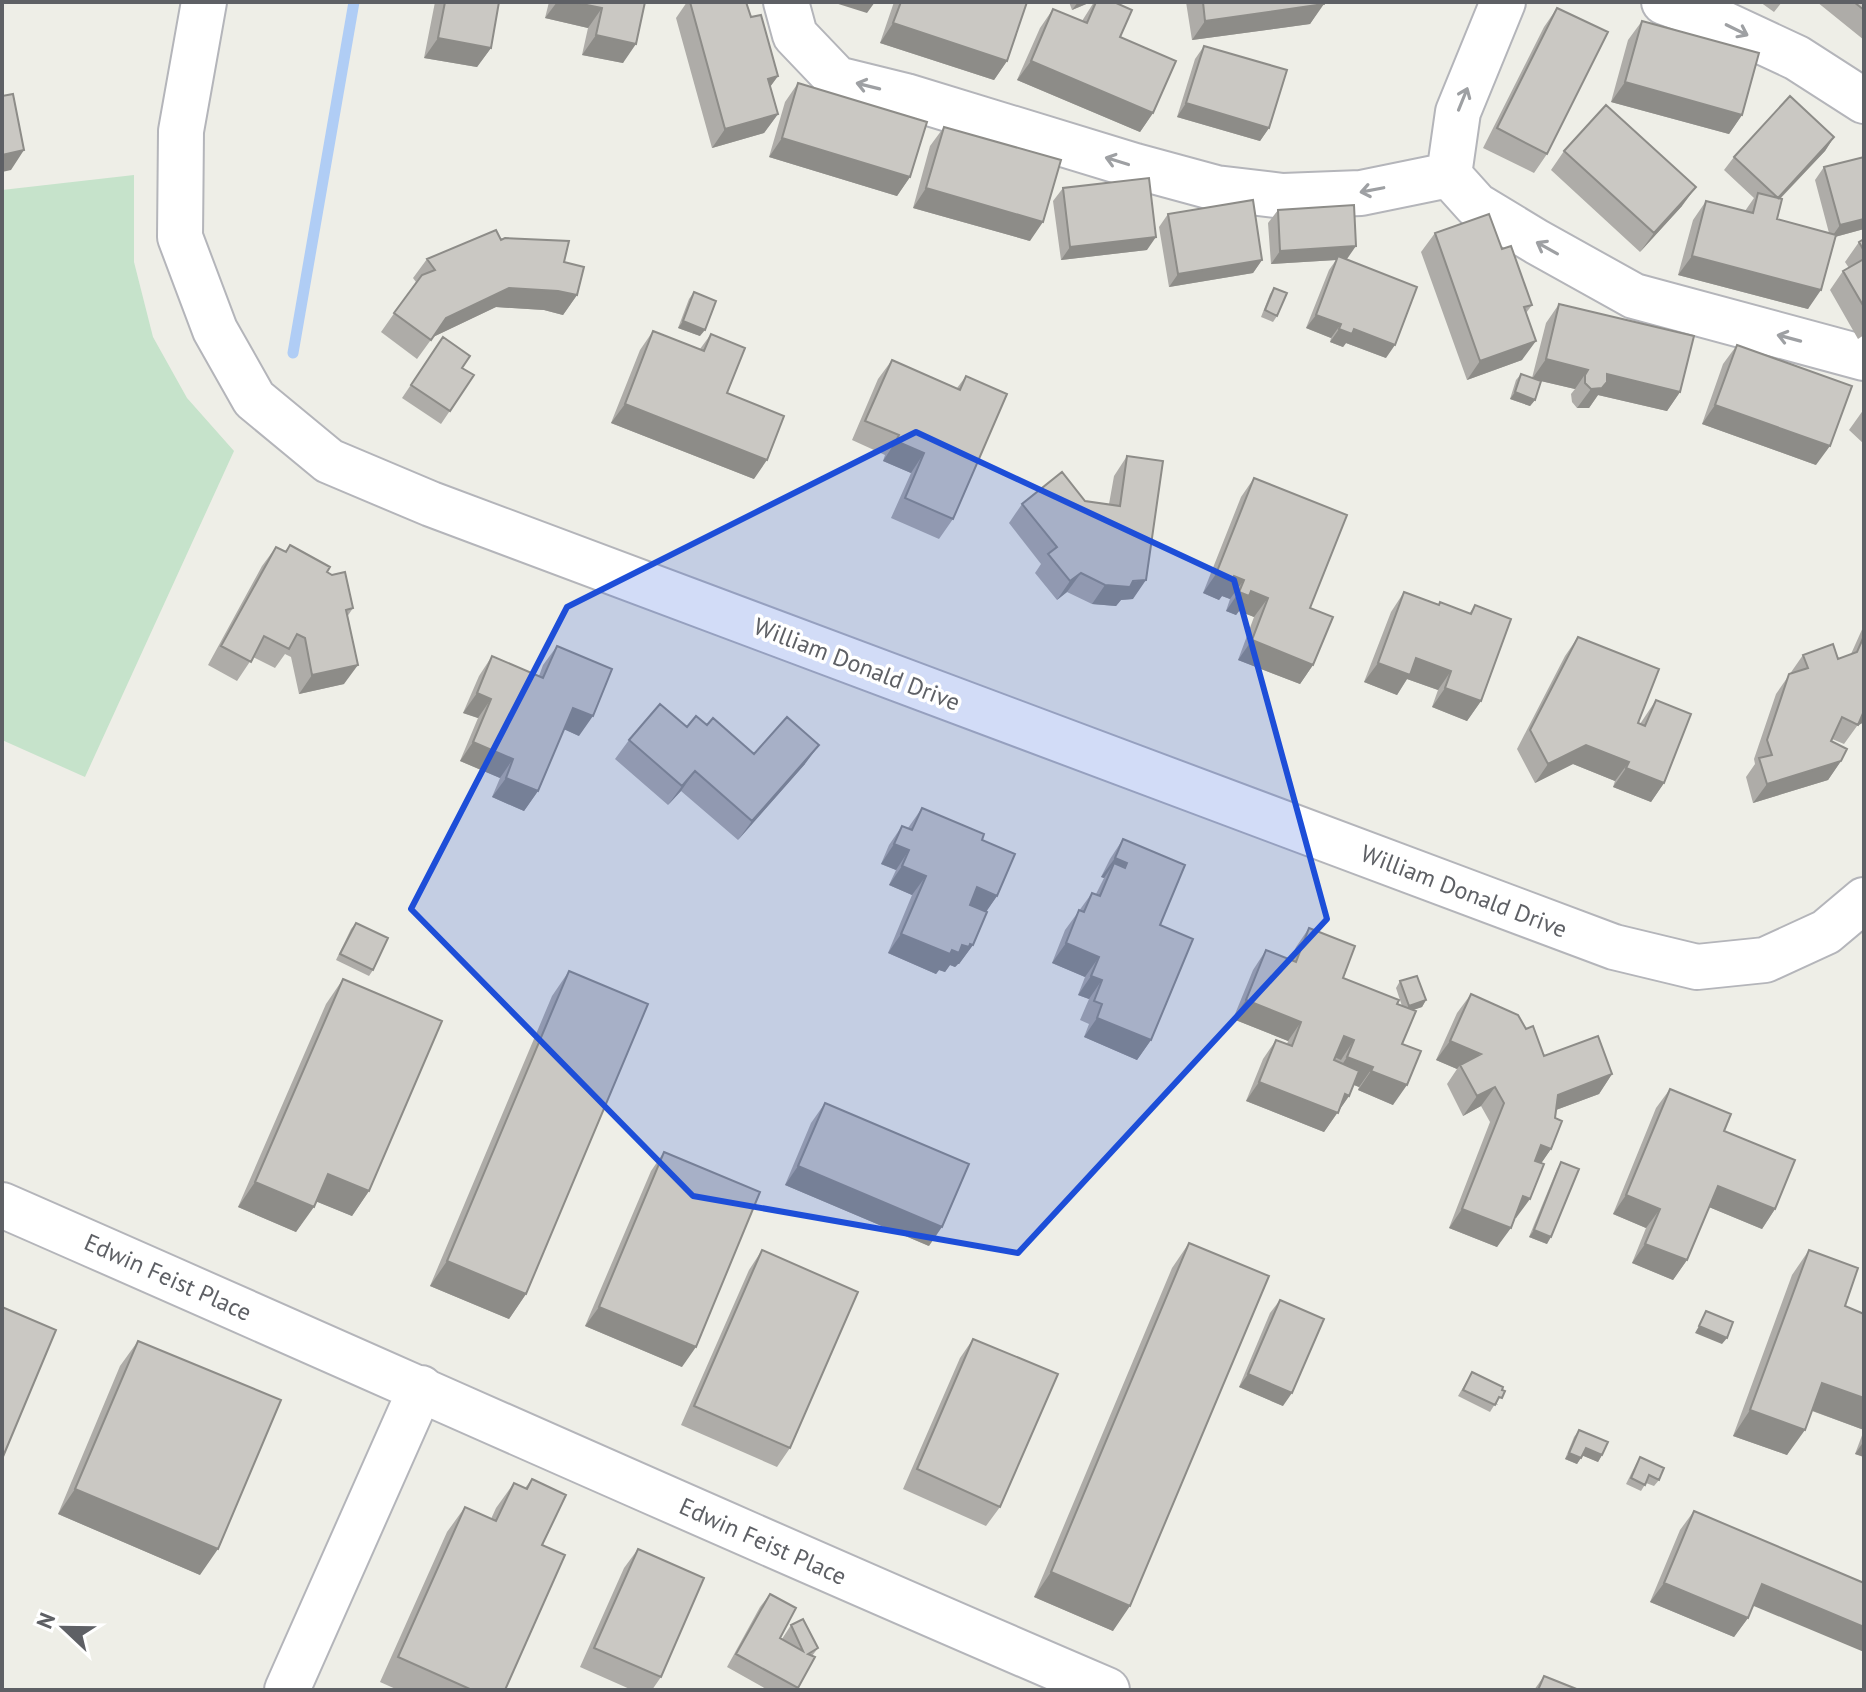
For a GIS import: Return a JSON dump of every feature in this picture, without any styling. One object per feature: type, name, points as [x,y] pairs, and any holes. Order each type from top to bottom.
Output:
[{"type":"street","name":"William Donald Drive","points":[[204,2],[181,131],[180,237],[215,330],[254,399],[329,461],[431,504],[1614,947],[1697,967],[1765,960],[1826,932],[1864,900]]},
{"type":"street","points":[[786,2],[795,35],[837,79],[906,96],[1216,188],[1283,196],[1361,193],[1449,175]]},
{"type":"street","points":[[1449,175],[1458,112],[1503,2]]},
{"type":"street","points":[[1664,2],[1722,23],[1797,58],[1864,101]]},
{"type":"street","points":[[1449,175],[1476,205],[1634,296],[1864,358]]},
{"type":"street","name":"Edwin Feist Place","points":[[2,1205],[907,1605],[1107,1690]]},
{"type":"street","points":[[287,1690],[421,1388]]},
{"type":"highlighted area","points":[[916,432],[1234,580],[1327,919],[1018,1253],[693,1196],[411,909],[567,607]]},
{"type":"green space","points":[[134,175],[134,262],[153,337],[187,398],[234,451],[85,777],[2,740],[2,190]]},
{"type":"building","points":[[445,2],[499,2],[491,48],[438,38]]},
{"type":"building","points":[[572,2],[645,2],[636,44],[596,35],[602,8]]},
{"type":"building","points":[[690,2],[746,2],[751,17],[761,15],[778,76],[768,79],[778,114],[725,129]]},
{"type":"building","points":[[901,2],[1027,2],[1007,61],[893,23]]},
{"type":"building","points":[[1096,2],[1114,2],[1132,10],[1120,37],[1176,61],[1153,113],[1031,61],[1053,9],[1087,23]]},
{"type":"building","points":[[1203,2],[1324,2],[1324,4],[1205,21]]},
{"type":"building","points":[[1557,8],[1608,32],[1547,154],[1497,128]]},
{"type":"building","points":[[1642,21],[1759,53],[1742,115],[1625,82]]},
{"type":"building","points":[[1204,46],[1287,70],[1269,128],[1186,103]]},
{"type":"building","points":[[798,83],[927,122],[910,177],[782,138]]},
{"type":"building","points":[[13,94],[24,150],[2,155],[2,96]]},
{"type":"building","points":[[1790,96],[1834,137],[1778,198],[1734,157]]},
{"type":"building","points":[[1606,105],[1696,187],[1654,233],[1564,151]]},
{"type":"building","points":[[944,127],[1061,160],[1043,222],[926,188]]},
{"type":"building","points":[[1864,157],[1864,219],[1840,225],[1824,167]]},
{"type":"building","points":[[1149,178],[1156,237],[1070,247],[1063,188]]},
{"type":"building","points":[[1758,193],[1782,199],[1777,219],[1836,235],[1821,290],[1692,256],[1706,201],[1753,213]]},
{"type":"building","points":[[1253,200],[1262,260],[1178,274],[1168,214]]},
{"type":"building","points":[[1354,205],[1356,246],[1280,251],[1278,210]]},
{"type":"building","points":[[1489,214],[1502,249],[1511,246],[1532,305],[1524,307],[1536,341],[1480,361],[1435,233]]},
{"type":"building","points":[[496,230],[501,240],[569,241],[564,262],[584,267],[577,295],[509,288],[446,318],[431,340],[394,313],[422,275],[435,270],[427,259]]},
{"type":"building","points":[[1338,256],[1417,287],[1395,345],[1354,329],[1352,334],[1339,329],[1341,324],[1316,315]]},
{"type":"building","points":[[1864,259],[1864,307],[1843,271]]},
{"type":"building","points":[[1274,288],[1287,293],[1277,316],[1265,310]]},
{"type":"building","points":[[694,292],[716,301],[705,330],[683,321]]},
{"type":"building","points":[[1559,304],[1694,336],[1680,392],[1607,374],[1607,382],[1602,388],[1591,389],[1585,383],[1588,370],[1546,359]]},
{"type":"building","points":[[653,331],[704,351],[711,334],[745,348],[727,393],[784,416],[767,460],[625,404]]},
{"type":"building","points":[[443,337],[470,356],[462,368],[474,375],[450,411],[411,385]]},
{"type":"building","points":[[1737,345],[1852,386],[1830,446],[1715,405]]},
{"type":"building","points":[[892,360],[960,390],[966,376],[1007,394],[953,519],[905,498],[924,453],[896,441],[899,435],[865,421]]},
{"type":"building","points":[[1521,374],[1541,381],[1535,400],[1515,392]]},
{"type":"building","points":[[1127,456],[1163,461],[1146,580],[1133,581],[1130,587],[1105,585],[1081,573],[1070,581],[1048,554],[1057,547],[1022,504],[1062,472],[1085,501],[1120,506]]},
{"type":"building","points":[[1254,478],[1347,515],[1310,608],[1333,617],[1313,665],[1252,640],[1268,598],[1251,591],[1249,596],[1239,592],[1244,580],[1234,576],[1232,581],[1216,574]]},
{"type":"building","points":[[290,545],[330,567],[327,572],[332,575],[345,572],[353,608],[346,610],[358,665],[312,675],[305,638],[297,634],[289,649],[264,636],[251,662],[221,646],[276,547],[286,552]]},
{"type":"building","points":[[1404,592],[1471,614],[1475,605],[1511,619],[1481,701],[1445,688],[1451,671],[1416,658],[1410,675],[1378,663]]},
{"type":"building","points":[[1864,636],[1864,711],[1858,725],[1842,717],[1831,741],[1847,749],[1841,761],[1767,784],[1759,758],[1772,755],[1767,740],[1789,674],[1808,668],[1803,655],[1833,644],[1838,659],[1857,652]]},
{"type":"building","points":[[1578,637],[1659,669],[1638,723],[1645,726],[1656,700],[1691,714],[1664,783],[1626,768],[1629,762],[1586,745],[1548,764],[1530,730]]},
{"type":"building","points":[[557,646],[612,669],[593,716],[573,708],[538,791],[506,778],[513,759],[473,742],[491,699],[477,693],[492,656],[543,678]]},
{"type":"building","points":[[660,704],[687,727],[696,716],[707,725],[713,718],[754,754],[787,717],[819,745],[752,821],[695,771],[682,786],[629,740]]},
{"type":"building","points":[[922,808],[984,834],[982,840],[1015,854],[997,896],[977,887],[970,905],[987,912],[973,945],[962,945],[959,953],[952,950],[950,954],[901,934],[926,876],[902,866],[909,850],[894,844],[902,826],[912,830]]},
{"type":"building","points":[[1123,839],[1185,865],[1160,925],[1193,939],[1151,1040],[1097,1018],[1102,1004],[1094,1001],[1102,980],[1091,976],[1099,957],[1066,943],[1079,910],[1084,912],[1092,893],[1100,896],[1114,863],[1125,868],[1127,863],[1115,858]]},
{"type":"building","points":[[356,923],[388,938],[373,970],[340,954]]},
{"type":"building","points":[[1309,928],[1355,946],[1343,978],[1399,1000],[1397,1004],[1416,1011],[1402,1044],[1421,1051],[1407,1085],[1371,1071],[1373,1067],[1347,1057],[1354,1040],[1344,1036],[1334,1060],[1359,1071],[1338,1113],[1259,1082],[1276,1040],[1292,1046],[1301,1022],[1246,1000],[1266,950],[1296,962]]},
{"type":"building","points":[[569,971],[648,1004],[526,1294],[447,1261]]},
{"type":"building","points":[[1417,976],[1426,1000],[1409,1006],[1400,981]]},
{"type":"building","points":[[343,979],[442,1021],[369,1191],[328,1174],[314,1207],[255,1182]]},
{"type":"building","points":[[1471,994],[1518,1015],[1526,1029],[1533,1026],[1544,1056],[1598,1036],[1612,1074],[1558,1095],[1555,1118],[1562,1121],[1551,1149],[1541,1145],[1535,1161],[1544,1164],[1530,1199],[1523,1196],[1511,1228],[1462,1209],[1504,1103],[1495,1087],[1477,1096],[1460,1065],[1481,1054],[1450,1041]]},
{"type":"building","points":[[1670,1089],[1731,1114],[1724,1131],[1795,1160],[1775,1209],[1718,1186],[1687,1260],[1645,1244],[1660,1209],[1626,1195]]},
{"type":"building","points":[[825,1103],[969,1164],[942,1227],[798,1166]]},
{"type":"building","points":[[664,1152],[760,1192],[696,1347],[599,1307]]},
{"type":"building","points":[[1561,1162],[1579,1169],[1551,1237],[1534,1230]]},
{"type":"building","points":[[1189,1243],[1269,1276],[1130,1606],[1051,1572]]},
{"type":"building","points":[[762,1250],[858,1292],[790,1448],[694,1406]]},
{"type":"building","points":[[1809,1250],[1858,1268],[1845,1306],[1864,1314],[1864,1398],[1822,1383],[1805,1430],[1750,1410]]},
{"type":"building","points":[[1280,1300],[1324,1319],[1292,1393],[1248,1374]]},
{"type":"building","points":[[2,1307],[56,1330],[2,1459]]},
{"type":"building","points":[[1706,1311],[1733,1322],[1727,1338],[1699,1326]]},
{"type":"building","points":[[973,1339],[1058,1374],[1000,1507],[917,1469]]},
{"type":"building","points":[[138,1341],[281,1400],[218,1549],[75,1489]]},
{"type":"building","points":[[1472,1372],[1503,1387],[1502,1398],[1499,1397],[1495,1405],[1463,1390]]},
{"type":"building","points":[[1579,1430],[1608,1442],[1602,1455],[1586,1448],[1581,1458],[1569,1453]]},
{"type":"building","points":[[1640,1457],[1664,1468],[1659,1480],[1649,1475],[1645,1485],[1631,1478]]},
{"type":"building","points":[[532,1479],[566,1495],[542,1545],[565,1555],[505,1690],[472,1690],[398,1657],[465,1507],[496,1521],[514,1483],[527,1489]]},
{"type":"building","points":[[1694,1511],[1864,1583],[1864,1627],[1762,1584],[1748,1618],[1664,1583]]},
{"type":"building","points":[[638,1549],[704,1578],[661,1677],[594,1648]]},
{"type":"building","points":[[770,1594],[796,1608],[780,1638],[803,1651],[791,1625],[803,1619],[818,1648],[808,1654],[815,1657],[798,1688],[736,1654]]},
{"type":"building","points":[[1544,1676],[1579,1690],[1538,1690]]},
{"type":"waterway","points":[[293,353],[354,2]]}]
